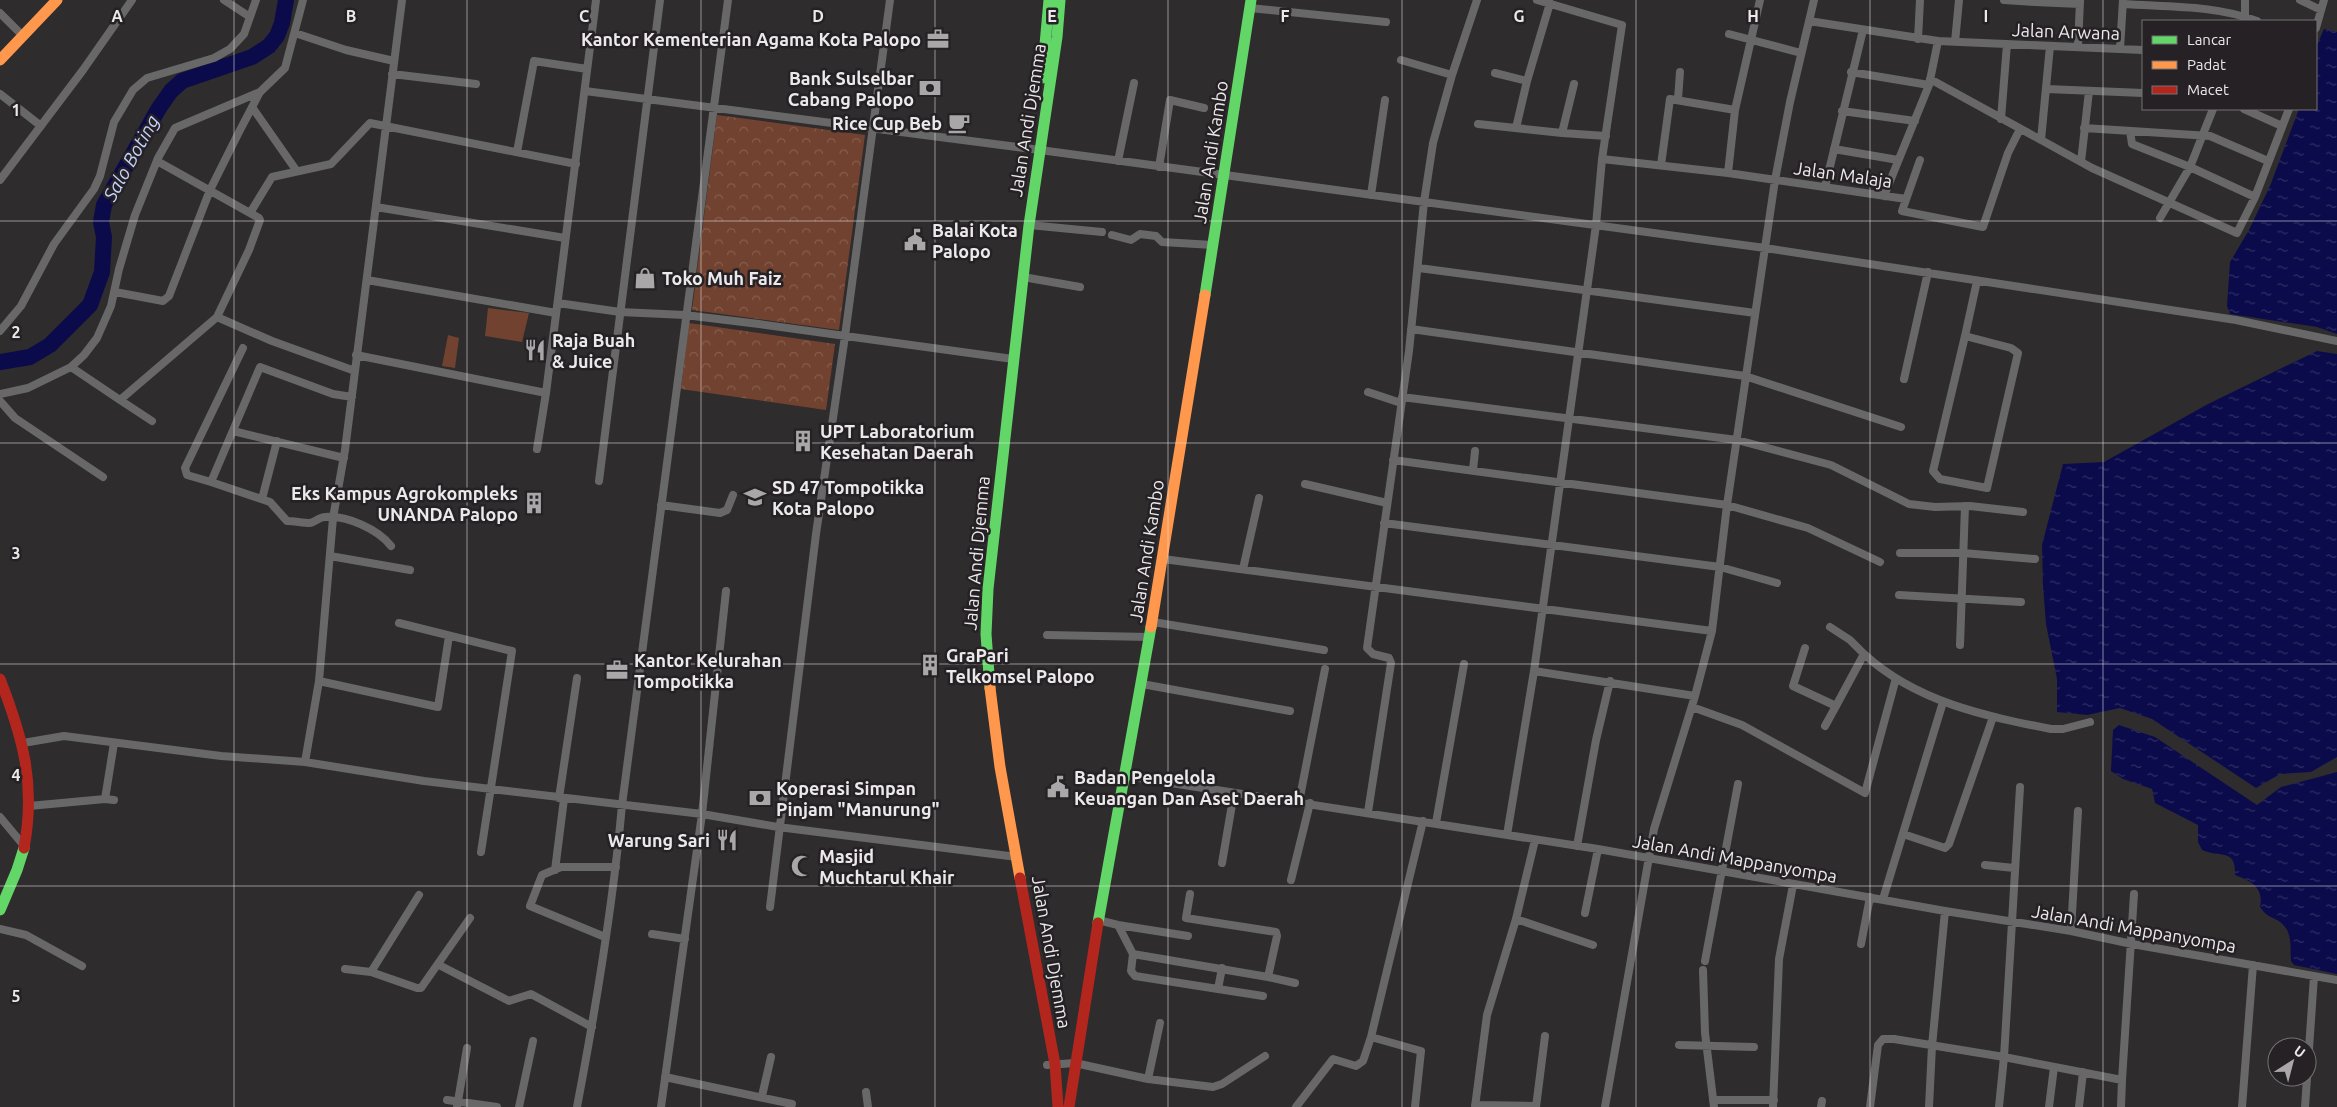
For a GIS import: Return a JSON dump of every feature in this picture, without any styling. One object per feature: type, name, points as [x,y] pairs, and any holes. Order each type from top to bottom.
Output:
[{"type":"main road","points":[[0,60],[57,0]]},
{"type":"main road","name":"Jalan Andi Djemma","points":[[1009,359],[1023,277],[1029,225],[1049,0]]},
{"type":"main road","name":"Jalan Andi Djemma","points":[[1058,1107],[1013,857],[989,684],[986,634],[988,589],[1009,359],[1036,150],[1058,37],[1060,0]]},
{"type":"main road","name":"Jalan Andi Kambo","points":[[1069,1107],[1098,920],[1126,776],[1163,559],[1250,4]]},
{"type":"main road","points":[[0,679],[23,742],[28,778],[29,806],[25,847],[12,886],[0,910]]},
{"type":"main road","name":"Jalan Andi Djemma","points":[[1051,1064],[1051,1107]]},
{"type":"street","points":[[0,180],[83,70],[132,0]]},
{"type":"street","points":[[224,0],[250,17]]},
{"type":"street","points":[[0,331],[10,322],[21,306],[54,244],[94,189],[100,176],[108,137],[114,122],[135,87],[147,78],[223,54],[241,38],[256,0]]},
{"type":"street","points":[[115,292],[163,301],[169,296],[210,190],[252,107],[260,92],[285,68],[302,0]]},
{"type":"street","points":[[305,762],[318,681],[333,518],[344,458],[402,0]]},
{"type":"street","points":[[537,449],[558,303],[596,0]]},
{"type":"street","points":[[599,481],[660,0]]},
{"type":"street","points":[[577,1107],[592,1027],[616,867],[622,805],[685,315],[728,0]]},
{"type":"street","points":[[770,907],[778,827],[792,731],[816,534],[845,336],[890,0]]},
{"type":"street","points":[[1368,812],[1391,663],[1389,658],[1372,654],[1367,648],[1419,268],[1424,202],[1435,134],[1477,0]]},
{"type":"street","points":[[1507,835],[1534,671],[1552,545],[1559,481],[1596,225],[1602,158],[1622,25],[1537,0]]},
{"type":"street","points":[[1573,10],[1574,0]]},
{"type":"street","points":[[1728,173],[1735,110],[1760,0]]},
{"type":"street","points":[[1605,1107],[1654,829],[1692,707],[1712,631],[1727,505],[1764,248],[1775,180],[1814,0]]},
{"type":"street","points":[[1918,39],[1920,0]]},
{"type":"street","points":[[1956,42],[1959,0]]},
{"type":"street","points":[[2004,0],[2080,2],[2078,46]]},
{"type":"street","points":[[2208,0],[2209,9]]},
{"type":"street","points":[[2244,16],[2245,0]]},
{"type":"street","points":[[2300,0],[2321,10]]},
{"type":"street","points":[[2317,24],[2324,0]]},
{"type":"street","points":[[2120,49],[2123,2],[2162,3],[2209,9],[2254,20]]},
{"type":"street","points":[[1516,128],[1527,81],[1550,3]]},
{"type":"street","points":[[1250,4],[1386,22]]},
{"type":"street","points":[[0,13],[22,35]]},
{"type":"street","name":"Jalan Arwana","points":[[1809,21],[1938,41],[2142,50]]},
{"type":"street","points":[[1825,187],[1851,72],[1863,30]]},
{"type":"street","points":[[295,33],[346,50],[394,60]]},
{"type":"street","points":[[1730,34],[1751,38],[1801,53]]},
{"type":"street","points":[[1884,196],[1929,82],[1938,41]]},
{"type":"street","points":[[2001,119],[2007,44]]},
{"type":"street","points":[[2041,140],[2050,46]]},
{"type":"street","points":[[1401,60],[1452,75]]},
{"type":"street","points":[[517,152],[534,61],[587,69]]},
{"type":"street","points":[[1678,99],[1680,72]]},
{"type":"street","points":[[1851,72],[1929,82],[2081,162],[2237,233],[2254,197],[2289,110]]},
{"type":"street","points":[[1495,73],[1527,81]]},
{"type":"street","points":[[392,74],[476,84]]},
{"type":"street","points":[[1118,162],[1134,83]]},
{"type":"street","points":[[1562,133],[1574,84]]},
{"type":"street","points":[[2047,89],[2142,93]]},
{"type":"street","points":[[585,91],[1764,248],[2236,320],[2337,340]]},
{"type":"street","points":[[2081,162],[2089,91]]},
{"type":"street","points":[[0,394],[28,388],[70,368],[98,338],[115,292],[130,231],[157,161],[172,133],[179,125],[260,92]]},
{"type":"street","points":[[0,94],[41,126]]},
{"type":"street","points":[[1660,165],[1671,99],[1735,110]]},
{"type":"street","points":[[1159,167],[1170,100],[1204,108]]},
{"type":"street","points":[[1371,195],[1385,100]]},
{"type":"street","points":[[252,107],[296,170]]},
{"type":"street","points":[[2160,218],[2190,167],[2213,110]]},
{"type":"street","points":[[2246,110],[2282,126]]},
{"type":"street","points":[[1842,111],[1915,121]]},
{"type":"street","points":[[250,213],[270,179],[296,170],[334,162],[370,123],[385,128],[576,164]]},
{"type":"street","points":[[1478,124],[1606,136]]},
{"type":"street","points":[[2084,128],[2202,135],[2218,139],[2268,161]]},
{"type":"street","points":[[1920,160],[1902,212],[1983,228],[2008,153],[2020,129]]},
{"type":"street","points":[[2130,131],[2132,144],[2190,167],[2254,197]]},
{"type":"street","points":[[1834,149],[1898,160]]},
{"type":"street","name":"Jalan Malaja","points":[[1602,158],[1728,173],[1906,199]]},
{"type":"street","points":[[120,400],[217,317],[249,250],[260,220],[157,161]]},
{"type":"street","points":[[376,207],[565,238]]},
{"type":"street","points":[[1029,225],[1102,232]]},
{"type":"street","points":[[1112,235],[1131,240],[1140,234],[1152,235],[1162,242],[1213,245]]},
{"type":"street","points":[[1419,268],[1755,313]]},
{"type":"street","points":[[1904,379],[1928,272]]},
{"type":"street","points":[[1023,277],[1080,287]]},
{"type":"street","points":[[367,280],[556,312]]},
{"type":"street","points":[[1965,336],[2018,352],[1987,488],[1940,479],[1933,471],[1977,281]]},
{"type":"street","points":[[558,303],[620,312],[685,315],[1009,359]]},
{"type":"street","points":[[217,317],[272,341],[355,371]]},
{"type":"street","points":[[1411,329],[1745,376],[1900,428]]},
{"type":"street","points":[[243,348],[185,468],[188,475],[273,504],[277,512],[287,521],[311,523],[325,517],[333,518],[370,528],[391,546]]},
{"type":"street","points":[[356,355],[546,393]]},
{"type":"street","points":[[211,482],[260,367],[333,394],[352,397]]},
{"type":"street","points":[[70,368],[152,421]]},
{"type":"street","points":[[1368,392],[1402,400],[1568,416],[1737,440],[1831,465],[1909,504],[1965,506],[2023,512]]},
{"type":"street","points":[[0,401],[15,418],[103,477]]},
{"type":"street","points":[[233,431],[344,458]]},
{"type":"street","points":[[262,499],[277,442]]},
{"type":"street","points":[[1474,470],[1475,451]]},
{"type":"street","points":[[1393,460],[1727,505],[1808,528],[1880,562]]},
{"type":"street","points":[[1305,484],[1387,503]]},
{"type":"street","points":[[661,505],[720,513],[727,510],[733,495]]},
{"type":"street","points":[[1243,569],[1259,498]]},
{"type":"street","points":[[1960,646],[1965,506]]},
{"type":"street","points":[[1384,523],[1720,567],[1777,583]]},
{"type":"street","points":[[1900,552],[1963,553],[2035,558]]},
{"type":"street","points":[[330,556],[410,570]]},
{"type":"street","points":[[1163,559],[1712,631]]},
{"type":"street","points":[[661,1107],[702,814],[726,591]]},
{"type":"street","points":[[1899,595],[2021,602]]},
{"type":"street","points":[[1152,622],[1324,650]]},
{"type":"street","points":[[399,623],[512,651],[481,852]]},
{"type":"street","points":[[1830,627],[1850,640],[1864,654],[1896,678],[1943,702],[1993,717],[2060,730],[2090,722]]},
{"type":"street","points":[[1047,635],[1150,637]]},
{"type":"street","points":[[318,681],[438,707],[449,636]]},
{"type":"street","points":[[1805,648],[1793,686],[1836,706]]},
{"type":"street","points":[[1825,726],[1864,654]]},
{"type":"street","points":[[1436,823],[1464,664]]},
{"type":"street","points":[[1299,802],[1326,669]]},
{"type":"street","points":[[1534,671],[1610,681],[1695,696]]},
{"type":"street","points":[[555,870],[577,678]]},
{"type":"street","points":[[1692,707],[1742,725],[1865,793],[1896,678]]},
{"type":"street","points":[[1577,846],[1596,740],[1610,681]]},
{"type":"street","points":[[1142,684],[1290,711]]},
{"type":"street","points":[[1883,900],[1943,702]]},
{"type":"street","points":[[1903,834],[1945,848],[1949,844],[1993,717]]},
{"type":"street","points":[[23,742],[64,736],[221,756],[305,762],[491,790],[702,814],[778,827],[1013,857]]},
{"type":"street","points":[[105,799],[114,743]]},
{"type":"street","name":"Jalan Andi Mappanyompa","points":[[1126,776],[1598,849],[1945,911],[2071,931],[2132,944],[2337,980]]},
{"type":"street","points":[[1705,961],[1738,784]]},
{"type":"street","points":[[1999,1107],[2004,1057],[2020,787]]},
{"type":"street","points":[[1222,863],[1234,793]]},
{"type":"street","points":[[29,806],[105,799],[114,800]]},
{"type":"street","points":[[1291,880],[1310,803]]},
{"type":"street","points":[[2071,931],[2078,811]]},
{"type":"street","points":[[0,817],[25,847]]},
{"type":"street","points":[[1296,1107],[1333,1059],[1355,1066],[1360,1063],[1371,1037],[1422,821]]},
{"type":"street","points":[[1535,840],[1516,919],[1487,1015],[1475,1106],[1536,1107],[1545,1036]]},
{"type":"street","points":[[1586,913],[1598,849]]},
{"type":"street","points":[[1985,864],[2014,868]]},
{"type":"street","points":[[605,937],[530,907],[542,875],[560,868],[616,867]]},
{"type":"street","points":[[1703,970],[1706,1045],[1713,1104],[1773,1104],[1780,960],[1793,884]]},
{"type":"street","points":[[371,972],[419,894]]},
{"type":"street","points":[[1190,894],[1186,918],[1276,932],[1277,936],[1268,976]]},
{"type":"street","points":[[2121,1107],[2134,894]]},
{"type":"street","points":[[1861,944],[1870,897]]},
{"type":"street","points":[[1929,1107],[1932,1046],[1945,911]]},
{"type":"street","points":[[345,969],[371,972],[419,988],[424,986],[470,918]]},
{"type":"street","points":[[1516,919],[1593,945]]},
{"type":"street","points":[[1098,920],[1188,936]]},
{"type":"street","points":[[1118,925],[1132,954],[1131,971],[1134,976],[1263,996]]},
{"type":"street","points":[[0,929],[26,935],[82,966]]},
{"type":"street","points":[[652,934],[685,939]]},
{"type":"street","points":[[1132,954],[1268,976],[1295,983]]},
{"type":"street","points":[[439,965],[509,1001],[531,994],[592,1027]]},
{"type":"street","points":[[2242,1107],[2253,965]]},
{"type":"street","points":[[1218,989],[1222,968]]},
{"type":"street","points":[[2305,1107],[2314,976]]},
{"type":"street","points":[[1148,1079],[1160,1023]]},
{"type":"street","points":[[1371,1037],[1421,1052],[1415,1107]]},
{"type":"street","points":[[1870,1107],[1878,1042],[1883,1039],[1894,1039],[2004,1057],[2122,1080]]},
{"type":"street","points":[[519,1107],[533,1041]]},
{"type":"street","points":[[1679,1045],[1754,1046]]},
{"type":"street","points":[[458,1104],[468,1048]]},
{"type":"street","points":[[762,1096],[771,1056]]},
{"type":"street","points":[[1051,1064],[1076,1063],[1148,1079],[1214,1087],[1222,1084],[1265,1056]]},
{"type":"street","points":[[2049,1107],[2054,1067]]},
{"type":"street","points":[[2079,1107],[2083,1072]]},
{"type":"street","points":[[666,1077],[762,1096],[792,1104]]},
{"type":"street","points":[[866,1092],[868,1107]]},
{"type":"street","points":[[447,1100],[458,1104],[497,1107]]},
{"type":"green space","points":[[717,115],[865,135],[839,330],[692,310]]},
{"type":"green space","points":[[488,308],[529,313],[522,342],[485,336]]},
{"type":"green space","points":[[689,323],[835,344],[826,410],[681,389]]},
{"type":"green space","points":[[448,335],[459,338],[455,368],[442,366]]},
{"type":"water","points":[[2324,29],[2337,32],[2337,334],[2317,327],[2230,314],[2227,306],[2230,262],[2249,230],[2270,186],[2299,110],[2317,110],[2317,45]]},
{"type":"water","points":[[2317,351],[2337,354],[2337,757],[2311,772],[2280,774],[2256,788],[2152,719],[2120,708],[2087,715],[2057,712],[2057,679],[2046,624],[2042,545],[2063,464],[2104,462],[2208,404]]},
{"type":"water","points":[[2119,725],[2155,737],[2257,805],[2281,787],[2337,772],[2337,974],[2294,965],[2291,961],[2288,931],[2281,923],[2266,914],[2260,907],[2261,900],[2258,890],[2251,882],[2235,875],[2235,867],[2230,857],[2202,850],[2198,842],[2198,825],[2155,803],[2152,789],[2123,779],[2111,771],[2113,730]]},
{"type":"waterway","name":"Salo Boting","points":[[0,362],[30,357],[50,345],[90,305],[102,272],[104,237],[101,222],[104,205],[159,108],[171,91],[182,81],[252,57],[269,46],[277,36],[282,23],[286,0]]},
{"type":"traffic: fast","points":[[1042,78],[1049,0]]},
{"type":"traffic: fast","points":[[990,688],[986,634],[988,589],[1029,225],[1057,37],[1060,0]]},
{"type":"traffic: fast","points":[[1205,295],[1251,0]]},
{"type":"traffic: fast","points":[[1098,923],[1151,627]]},
{"type":"traffic: fast","points":[[0,910],[24,848]]},
{"type":"traffic: slow","points":[[0,60],[57,0]]},
{"type":"traffic: slow","points":[[1151,627],[1205,295]]},
{"type":"traffic: slow","points":[[990,688],[1000,767],[1020,878]]},
{"type":"traffic: jam","points":[[0,679],[21,742],[28,782],[29,803],[24,848]]},
{"type":"traffic: jam","points":[[1020,878],[1055,1064],[1058,1107]]},
{"type":"traffic: jam","points":[[1069,1107],[1098,923]]},
{"type":"place","name":"Kantor Kementerian Agama Kota Palopo","points":[[938,39]]},
{"type":"place","name":"Bank Sulselbar Cabang Palopo","points":[[930,88]]},
{"type":"place","name":"Rice Cup Beb","points":[[959,123]]},
{"type":"place","name":"Balai Kota Palopo","points":[[915,240]]},
{"type":"place","name":"Toko Muh Faiz","points":[[645,278]]},
{"type":"place","name":"Raja Buah & Juice","points":[[535,350]]},
{"type":"place","name":"UPT Laboratorium Kesehatan Daerah","points":[[803,441]]},
{"type":"place","name":"SD 47 Tompotikka Kota Palopo","points":[[755,497]]},
{"type":"place","name":"Eks Kampus Agrokompleks UNANDA Palopo","points":[[534,503]]},
{"type":"place","name":"GraPari Telkomsel Palopo","points":[[930,665]]},
{"type":"place","name":"Kantor Kelurahan Tompotikka","points":[[617,670]]},
{"type":"place","name":"Badan Pengelola Keuangan Dan Aset Daerah","points":[[1058,787]]},
{"type":"place","name":"Koperasi Simpan Pinjam \"Manurung\"","points":[[760,798]]},
{"type":"place","name":"Warung Sari","points":[[727,840]]},
{"type":"place","name":"Masjid Muchtarul Khair","points":[[802,866]]}]
